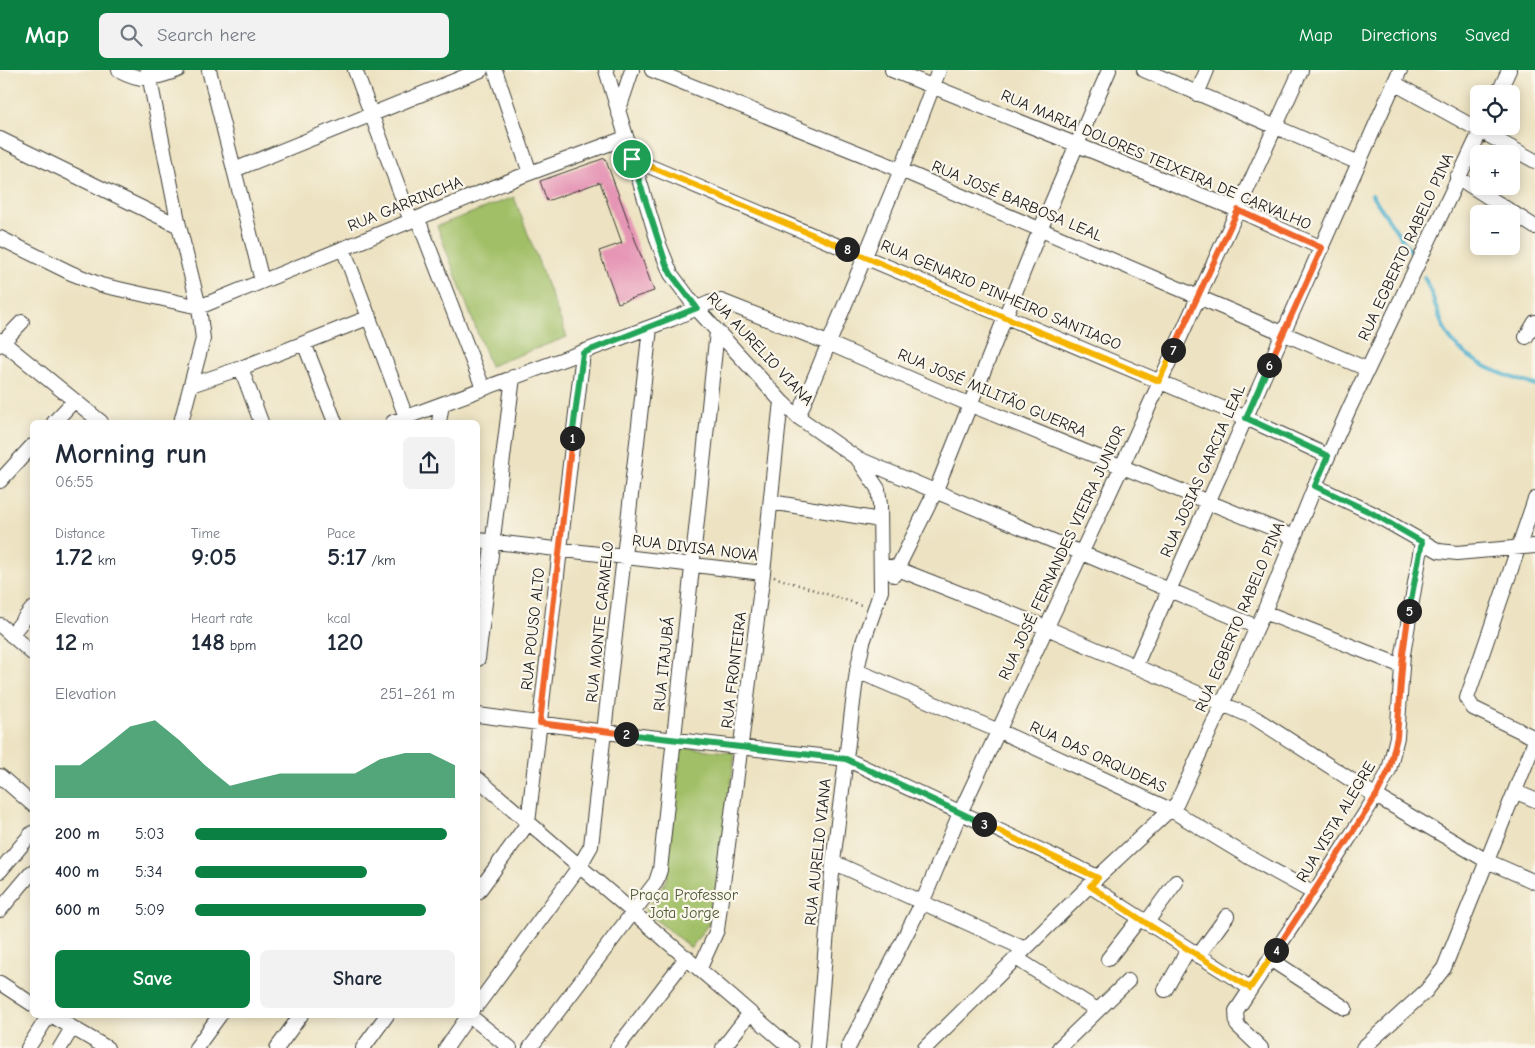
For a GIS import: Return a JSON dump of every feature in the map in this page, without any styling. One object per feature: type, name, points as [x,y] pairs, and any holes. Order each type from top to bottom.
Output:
[{"type":"street","points":[[119,70],[140,79],[148,75],[178,70]]},
{"type":"street","points":[[209,70],[262,281]]},
{"type":"street","points":[[355,70],[371,114],[483,388]]},
{"type":"street","points":[[234,170],[481,70]]},
{"type":"street","points":[[495,70],[530,173]]},
{"type":"street","name":"RUA AURELIO VIANA","points":[[606,70],[625,138],[666,264],[671,274],[718,331],[781,401],[798,417],[858,459],[878,489],[882,566],[881,591],[873,609],[863,642],[858,671],[834,862],[817,1048]]},
{"type":"street","points":[[618,112],[632,70]]},
{"type":"street","name":"RUA JOSÉ BARBOSA LEAL","points":[[652,70],[900,170],[1284,332],[1367,369]]},
{"type":"street","name":"RUA MARIA DOLORES TEIXEIRA DE CARVALHO","points":[[892,70],[1238,210],[1322,248]]},
{"type":"street","points":[[798,417],[900,170],[939,70]]},
{"type":"street","points":[[881,591],[898,569],[936,490],[1040,230],[1109,70]]},
{"type":"street","points":[[1144,70],[1359,163]]},
{"type":"street","points":[[1197,94],[1207,70]]},
{"type":"street","name":"RUA JOSÉ FERNANDES VIEIRA JUNIOR","points":[[848,1048],[922,903],[960,813],[1083,551],[1302,70]]},
{"type":"street","name":"RUA JOSIAS GARCIA LEAL","points":[[1135,667],[1400,70]]},
{"type":"street","points":[[1502,85],[1509,70]]},
{"type":"street","points":[[148,75],[179,226],[199,307],[203,339],[182,420]]},
{"type":"street","points":[[1394,83],[1470,123]]},
{"type":"street","name":"RUA EGBERTO RABELO PINA","points":[[925,1048],[1020,953],[1171,810],[1187,786],[1264,612],[1315,486],[1367,369],[1457,177],[1479,135]]},
{"type":"street","points":[[1492,135],[1535,161]]},
{"type":"street","name":"RUA GARRINCHA","points":[[199,307],[530,173],[625,138]]},
{"type":"street","points":[[0,140],[179,226]]},
{"type":"street","name":"RUA GENARIO PINHEIRO SANTIAGO","points":[[632,159],[1246,418],[1328,456]]},
{"type":"street","points":[[1457,177],[1535,227]]},
{"type":"street","points":[[0,238],[72,273],[101,284],[199,307]]},
{"type":"street","points":[[343,248],[406,417]]},
{"type":"street","name":"RUA JOSÉ MILITÃO GUERRA","points":[[398,420],[650,328],[714,301],[726,303],[828,343],[971,405],[1294,537]]},
{"type":"street","points":[[191,385],[241,368],[370,317]]},
{"type":"street","points":[[22,322],[1,343],[98,420]]},
{"type":"street","points":[[1526,337],[1535,322]]},
{"type":"street","name":"RUA MONTE CARMELO","points":[[480,1001],[579,867],[591,846],[650,328]]},
{"type":"street","name":"RUA ITAJUBÁ","points":[[530,1048],[656,882],[660,870],[718,331]]},
{"type":"street","points":[[304,343],[334,420]]},
{"type":"street","name":"RUA POUSO ALTO","points":[[480,889],[528,823],[583,353]]},
{"type":"street","points":[[241,368],[260,420]]},
{"type":"street","points":[[480,642],[513,377]]},
{"type":"street","points":[[56,420],[74,401]]},
{"type":"street","name":"RUA FRONTEIRA","points":[[700,968],[718,930],[763,573],[781,401]]},
{"type":"street","points":[[439,420],[442,404]]},
{"type":"street","points":[[0,481],[30,448]]},
{"type":"street","points":[[858,459],[1083,551],[1257,627]]},
{"type":"street","points":[[1315,486],[1372,513],[1439,551],[1457,553],[1535,546]]},
{"type":"street","points":[[1363,1048],[1426,991],[1450,956],[1535,740],[1473,708],[1466,698],[1535,499]]},
{"type":"street","points":[[771,502],[880,520]]},
{"type":"street","name":"RUA DIVISA NOVA","points":[[480,540],[763,573]]},
{"type":"street","name":"RUA VISTA ALEGRE","points":[[1261,1048],[1237,1025],[1236,1011],[1376,796],[1389,770],[1397,737],[1402,666],[1422,542]]},
{"type":"street","points":[[882,566],[898,569],[1047,628],[1223,703],[1270,726],[1376,796],[1487,861],[1535,882]]},
{"type":"street","points":[[11,634],[30,611]]},
{"type":"street","points":[[1264,612],[1402,666]]},
{"type":"street","points":[[0,625],[30,651]]},
{"type":"street","name":"RUA DAS ORQUDEAS","points":[[858,671],[999,731],[1171,810],[1247,856],[1314,893]]},
{"type":"street","points":[[480,715],[605,732],[846,759],[960,813],[1094,882],[1142,921],[1250,988]]},
{"type":"street","points":[[0,776],[30,802]]},
{"type":"street","points":[[480,781],[791,1048]]},
{"type":"street","points":[[1516,792],[1535,800]]},
{"type":"street","points":[[1,867],[30,835]]},
{"type":"street","points":[[834,862],[922,903],[1020,953],[1097,1010]]},
{"type":"street","points":[[0,910],[30,874]]},
{"type":"street","points":[[1108,959],[1176,882]]},
{"type":"street","points":[[1166,990],[1193,953],[1227,916]]},
{"type":"street","points":[[617,1048],[686,957]]},
{"type":"street","points":[[1270,959],[1345,1008]]},
{"type":"street","points":[[1059,1048],[1128,981]]},
{"type":"street","points":[[0,983],[30,1003]]},
{"type":"street","points":[[723,1048],[750,1014]]},
{"type":"street","points":[[28,1048],[48,1018]]},
{"type":"street","points":[[55,1018],[72,1028],[86,1042],[107,1048]]},
{"type":"street","points":[[196,1048],[218,1018]]},
{"type":"street","points":[[276,1048],[299,1018]]},
{"type":"street","points":[[363,1048],[385,1018]]},
{"type":"street","points":[[446,1048],[467,1018]]},
{"type":"street","points":[[473,1018],[510,1048]]},
{"type":"street","points":[[60,1048],[72,1028]]},
{"type":"path","name":"RUA DIVISA NOVA","points":[[763,573],[873,609]]},
{"type":"green space","points":[[514,197],[567,337],[490,366],[437,226]]},
{"type":"green space","name":"Praça Professor Jota Jorge","points":[[681,747],[735,753],[712,919],[691,948],[645,911],[666,881]]},
{"type":"building","points":[[605,158],[654,291],[618,303],[599,251],[622,243],[600,182],[547,201],[540,181]]},
{"type":"waterway","points":[[1372,195],[1413,255]]},
{"type":"waterway","points":[[1424,277],[1447,334],[1454,344],[1486,367],[1535,385]]},
{"type":"route","points":[[632,159],[1159,381],[1238,210],[1322,248],[1246,418],[1328,456],[1315,486],[1372,513],[1422,542],[1413,586],[1403,654],[1397,737],[1389,770],[1376,796],[1250,988],[1090,886],[1098,878],[846,759],[540,723],[583,353],[672,320],[697,308],[680,287],[666,264],[632,159]]}]
